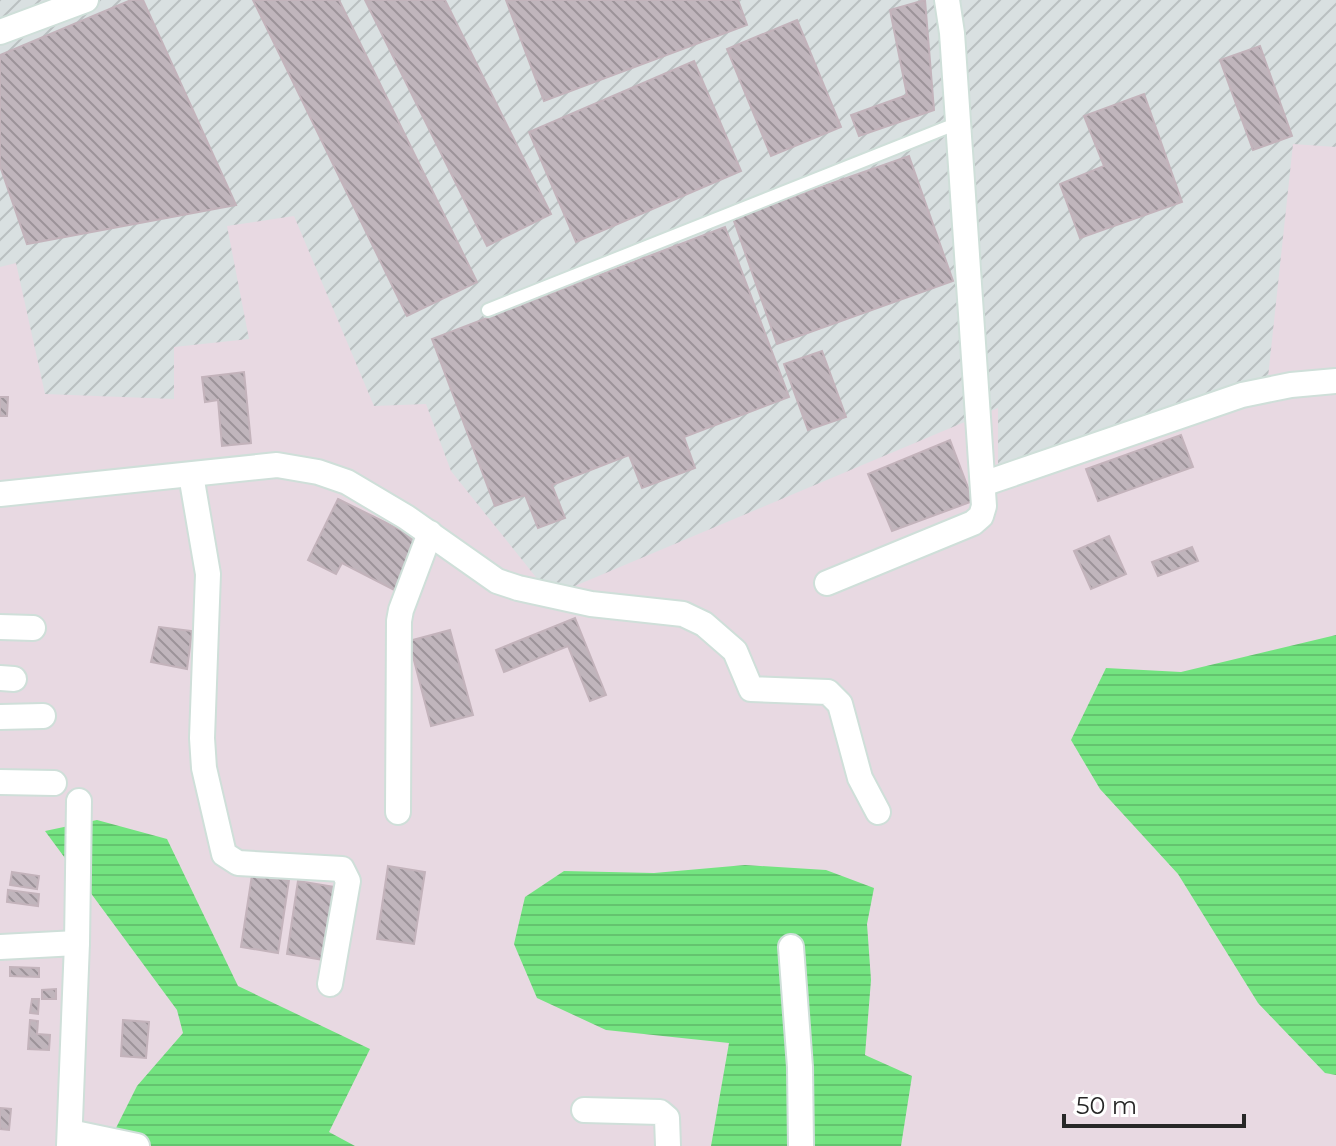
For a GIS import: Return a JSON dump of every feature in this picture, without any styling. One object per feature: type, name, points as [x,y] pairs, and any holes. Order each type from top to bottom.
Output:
[{"type":"street","points":[[0,32],[86,0]]},
{"type":"street","points":[[827,583],[973,523],[981,516],[984,506],[947,0]]},
{"type":"street","points":[[983,484],[1242,395],[1291,385],[1336,381]]},
{"type":"street","points":[[0,494],[277,465],[318,472],[347,482],[430,533],[497,581],[591,604],[683,614],[704,624],[735,651],[751,689],[828,692],[835,696],[847,721],[860,778],[878,812]]},
{"type":"street","points":[[191,475],[208,574],[202,738],[204,768],[218,834],[224,854],[238,863],[342,869],[347,874],[330,984]]},
{"type":"street","points":[[398,812],[399,621],[430,533]]},
{"type":"street","points":[[0,627],[33,628]]},
{"type":"street","points":[[0,717],[43,716]]},
{"type":"street","points":[[0,782],[54,783]]},
{"type":"street","points":[[79,801],[70,1139],[137,1146]]},
{"type":"street","points":[[0,947],[77,943]]},
{"type":"street","points":[[791,947],[800,1067],[801,1146]]},
{"type":"street","points":[[584,1110],[660,1112],[667,1118],[668,1146]]},
{"type":"lane","points":[[488,310],[958,123]]},
{"type":"shaded area","points":[[0,0],[1336,0],[1336,147],[1293,144],[1266,396],[998,492],[998,408],[551,596],[451,471],[426,404],[374,406],[294,216],[227,226],[249,339],[174,347],[174,399],[45,394],[16,263],[0,267]]},
{"type":"shaded area","points":[[1336,635],[1336,1075],[1325,1073],[1258,1003],[1178,874],[1100,789],[1071,740],[1106,668],[1181,672]]},
{"type":"shaded area","points":[[97,820],[167,839],[238,986],[370,1049],[329,1132],[355,1146],[107,1146],[137,1086],[183,1033],[177,1010],[45,831]]},
{"type":"shaded area","points":[[745,865],[826,870],[874,888],[867,924],[871,980],[865,1055],[912,1076],[901,1146],[711,1146],[729,1043],[606,1030],[537,998],[514,944],[525,897],[564,871],[654,873]]},
{"type":"building","points":[[131,0],[143,0],[236,205],[27,244],[0,166],[0,55]]},
{"type":"building","points":[[253,0],[339,0],[477,282],[407,316]]},
{"type":"building","points":[[365,0],[445,0],[551,214],[487,246]]},
{"type":"building","points":[[506,0],[738,0],[747,25],[544,101]]},
{"type":"building","points":[[925,0],[934,110],[859,136],[851,115],[907,95],[890,10]]},
{"type":"building","points":[[797,20],[841,127],[771,156],[727,49]]},
{"type":"building","points":[[1260,46],[1292,136],[1253,150],[1220,60]]},
{"type":"building","points":[[694,61],[741,171],[576,242],[529,132]]},
{"type":"building","points":[[1144,94],[1182,202],[1080,238],[1060,184],[1104,166],[1084,116]]},
{"type":"building","points":[[909,156],[953,281],[777,344],[733,218]]},
{"type":"building","points":[[725,227],[789,397],[684,437],[695,468],[642,488],[629,455],[552,485],[565,518],[538,528],[525,495],[495,506],[432,339]]},
{"type":"building","points":[[822,351],[846,417],[808,430],[784,364]]},
{"type":"building","points":[[244,372],[251,443],[222,446],[218,400],[205,402],[202,377]]},
{"type":"building","points":[[0,397],[8,397],[7,416],[0,416]]},
{"type":"building","points":[[1181,435],[1193,467],[1098,501],[1086,469]]},
{"type":"building","points":[[950,440],[973,501],[892,531],[868,474]]},
{"type":"building","points":[[338,499],[423,541],[398,592],[342,563],[336,574],[308,560]]},
{"type":"building","points":[[1109,536],[1126,574],[1091,589],[1074,551]]},
{"type":"building","points":[[1192,547],[1198,561],[1158,576],[1152,562]]},
{"type":"building","points":[[575,618],[606,695],[590,701],[568,646],[504,672],[496,650]]},
{"type":"building","points":[[159,627],[192,631],[187,669],[151,662]]},
{"type":"building","points":[[450,630],[473,715],[431,726],[409,641]]},
{"type":"building","points":[[388,866],[425,872],[414,944],[377,939]]},
{"type":"building","points":[[12,872],[39,876],[37,889],[10,885]]},
{"type":"building","points":[[252,875],[289,880],[278,953],[241,947]]},
{"type":"building","points":[[298,881],[335,887],[324,960],[287,954]]},
{"type":"building","points":[[8,890],[39,894],[38,906],[7,902]]},
{"type":"building","points":[[10,967],[39,968],[39,977],[10,976]]},
{"type":"building","points":[[56,989],[56,999],[42,999],[42,990]]},
{"type":"building","points":[[32,999],[39,999],[38,1014],[30,1013]]},
{"type":"building","points":[[30,1020],[38,1021],[37,1034],[50,1035],[49,1050],[28,1049]]},
{"type":"building","points":[[123,1020],[149,1022],[146,1058],[121,1056]]},
{"type":"building","points":[[0,1108],[11,1109],[9,1130],[0,1129]]}]
